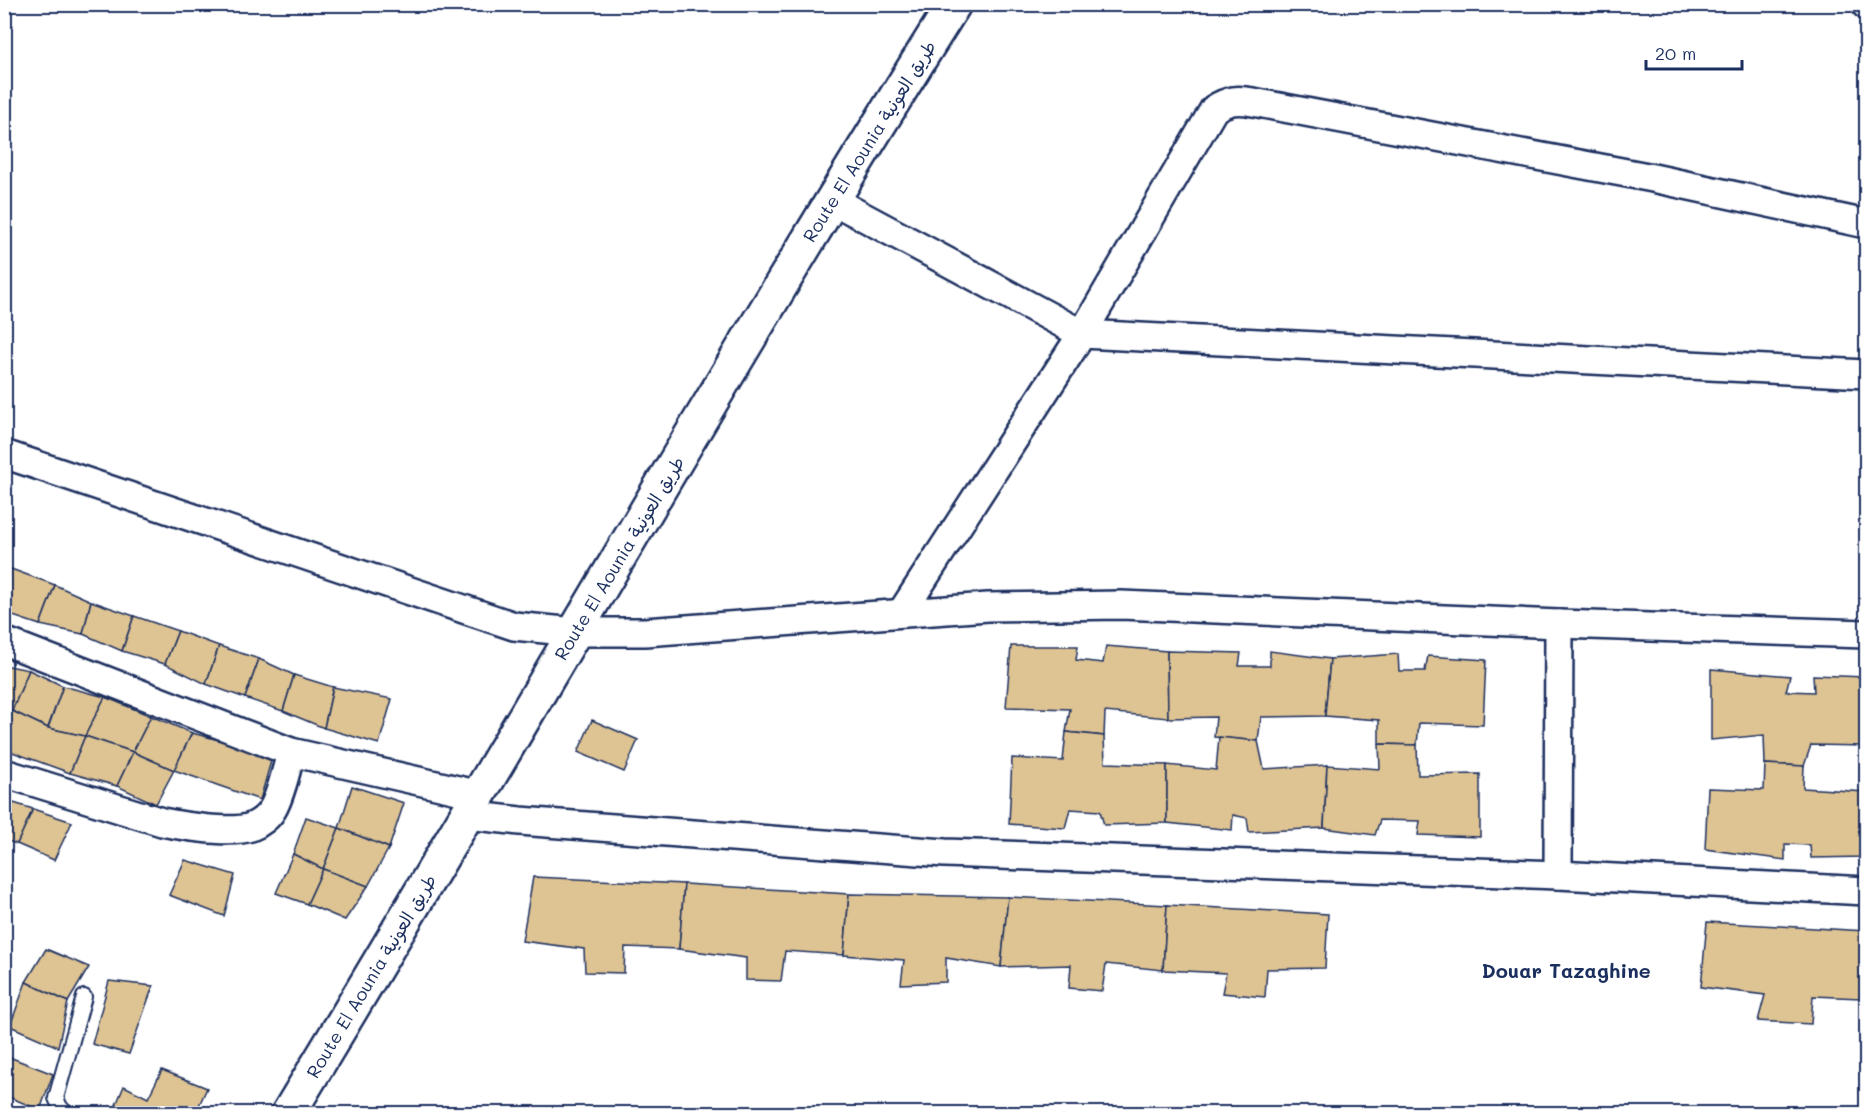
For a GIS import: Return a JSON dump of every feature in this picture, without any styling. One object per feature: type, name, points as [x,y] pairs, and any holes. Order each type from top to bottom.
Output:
[{"type":"main road","name":"Route El Aounia طريق العونية","points":[[288,1113],[832,200],[954,4]]},
{"type":"street","points":[[902,612],[1082,334],[1214,109],[1225,102],[1238,100],[1653,178],[1866,224]]},
{"type":"street","points":[[832,200],[1082,334],[1866,374]]},
{"type":"street","points":[[4,454],[514,626],[574,632],[645,632],[717,628],[988,607],[1121,605],[1559,624],[1866,634]]},
{"type":"street","points":[[1558,875],[1559,624]]},
{"type":"street","points":[[4,641],[291,752],[520,821],[945,853],[1558,875],[1866,891]]},
{"type":"street","points":[[4,773],[162,822],[185,826],[250,828],[262,821],[273,809],[291,752]]},
{"type":"lane","points":[[67,1113],[60,1107],[56,1098],[84,997]]},
{"type":"building","points":[[4,568],[11,569],[4,588]]},
{"type":"building","points":[[11,569],[55,585],[40,625],[4,613],[4,588]]},
{"type":"building","points":[[55,585],[91,601],[83,634],[40,625]]},
{"type":"building","points":[[91,601],[134,616],[122,651],[83,634]]},
{"type":"building","points":[[134,616],[178,631],[165,664],[122,651]]},
{"type":"building","points":[[178,631],[219,646],[206,684],[165,664]]},
{"type":"building","points":[[219,646],[259,659],[245,698],[206,684]]},
{"type":"building","points":[[1011,646],[1078,646],[1076,660],[1103,663],[1106,646],[1167,651],[1168,718],[1105,712],[1104,736],[1066,732],[1070,709],[1006,707]]},
{"type":"building","points":[[1167,651],[1241,653],[1239,666],[1270,666],[1270,651],[1330,659],[1325,716],[1261,717],[1258,741],[1214,737],[1216,717],[1168,718]]},
{"type":"building","points":[[1398,654],[1399,671],[1425,671],[1428,656],[1486,660],[1483,725],[1419,723],[1417,745],[1379,744],[1379,720],[1325,716],[1330,659]]},
{"type":"building","points":[[259,659],[294,675],[283,711],[245,698]]},
{"type":"building","points":[[4,665],[29,670],[12,711],[4,709]]},
{"type":"building","points":[[1711,669],[1790,676],[1786,691],[1814,692],[1813,675],[1866,677],[1866,746],[1811,745],[1804,766],[1765,764],[1764,735],[1711,740]]},
{"type":"building","points":[[29,670],[63,686],[48,728],[12,711]]},
{"type":"building","points":[[294,675],[333,687],[324,728],[283,711]]},
{"type":"building","points":[[63,686],[105,697],[85,736],[48,728]]},
{"type":"building","points":[[333,687],[392,699],[379,744],[324,728]]},
{"type":"building","points":[[105,697],[151,716],[133,752],[85,736]]},
{"type":"building","points":[[4,709],[12,711],[4,729]]},
{"type":"building","points":[[12,711],[48,728],[85,736],[70,773],[4,749],[4,729]]},
{"type":"building","points":[[151,716],[192,733],[174,770],[133,752]]},
{"type":"building","points":[[592,720],[638,740],[624,772],[578,752]]},
{"type":"building","points":[[1066,732],[1104,736],[1105,763],[1167,765],[1167,823],[1104,825],[1100,811],[1070,809],[1065,828],[1009,824],[1012,758],[1063,761]]},
{"type":"building","points":[[192,733],[273,754],[260,800],[174,770]]},
{"type":"building","points":[[85,736],[133,752],[117,786],[70,773]]},
{"type":"building","points":[[1219,737],[1258,741],[1264,769],[1327,765],[1324,828],[1249,832],[1247,818],[1233,815],[1232,830],[1167,823],[1167,765],[1216,770]]},
{"type":"building","points":[[1379,744],[1417,745],[1418,775],[1480,774],[1480,837],[1418,835],[1420,821],[1380,820],[1375,835],[1324,828],[1327,765],[1380,769]]},
{"type":"building","points":[[133,752],[174,770],[156,804],[117,786]]},
{"type":"building","points":[[1765,764],[1804,766],[1803,788],[1866,792],[1865,857],[1811,858],[1810,845],[1785,844],[1785,860],[1705,849],[1708,788],[1764,790]]},
{"type":"building","points":[[352,786],[404,803],[389,848],[339,828]]},
{"type":"building","points":[[4,800],[33,809],[17,844],[4,840]]},
{"type":"building","points":[[33,809],[72,822],[54,860],[17,844]]},
{"type":"building","points":[[306,817],[339,828],[323,869],[293,854]]},
{"type":"building","points":[[339,828],[389,848],[368,886],[323,869]]},
{"type":"building","points":[[293,854],[323,869],[307,904],[276,893]]},
{"type":"building","points":[[185,860],[235,875],[224,916],[169,895]]},
{"type":"building","points":[[323,869],[368,886],[345,920],[307,904]]},
{"type":"building","points":[[533,877],[684,884],[679,949],[625,947],[624,973],[585,972],[584,949],[522,941]]},
{"type":"building","points":[[684,884],[849,894],[844,955],[785,951],[781,981],[746,980],[746,958],[679,949]]},
{"type":"building","points":[[849,894],[1008,897],[1001,967],[946,958],[946,982],[901,984],[904,960],[844,955]]},
{"type":"building","points":[[1008,897],[1167,905],[1163,970],[1106,964],[1102,991],[1069,988],[1071,965],[1001,967]]},
{"type":"building","points":[[1167,905],[1328,914],[1325,968],[1267,969],[1265,997],[1222,993],[1226,973],[1163,970]]},
{"type":"building","points":[[1707,922],[1866,931],[1861,998],[1813,996],[1811,1024],[1758,1021],[1765,995],[1701,987]]},
{"type":"building","points":[[1866,931],[1866,998],[1861,998]]},
{"type":"building","points":[[46,949],[89,967],[68,1002],[26,982]]},
{"type":"building","points":[[109,981],[153,986],[129,1054],[92,1044]]},
{"type":"building","points":[[26,982],[68,1002],[58,1047],[10,1026]]},
{"type":"building","points":[[4,1055],[53,1074],[40,1110],[4,1095]]},
{"type":"building","points":[[162,1070],[207,1088],[195,1114],[117,1114],[113,1112],[124,1086],[148,1098]]},
{"type":"district","name":"Douar Tazaghine","points":[[1566,970]]}]
